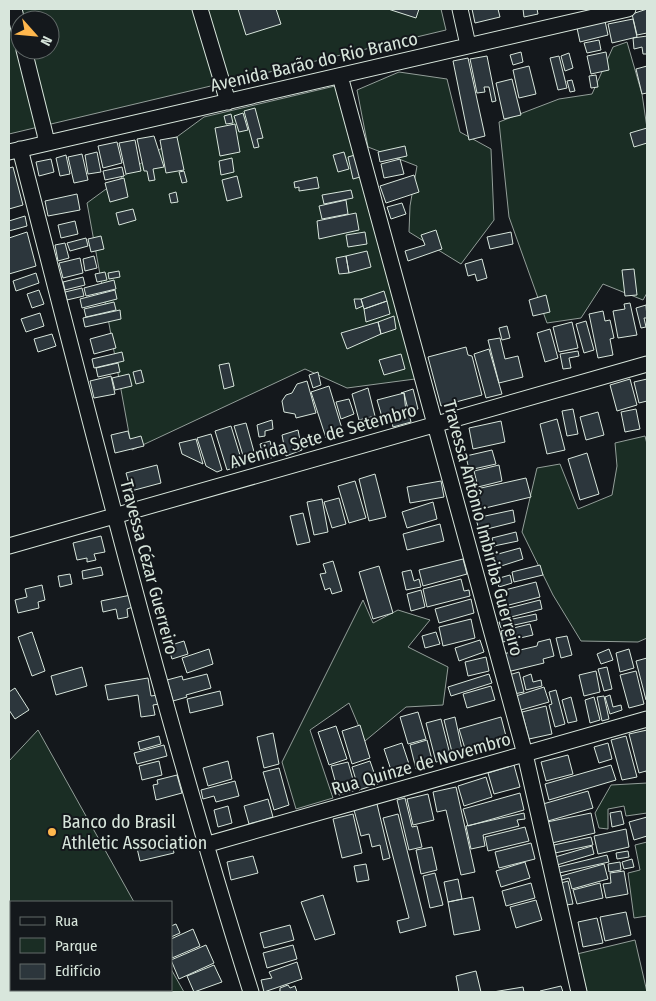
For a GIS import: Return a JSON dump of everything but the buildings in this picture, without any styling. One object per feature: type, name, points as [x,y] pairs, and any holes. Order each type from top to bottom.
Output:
[{"type":"street","points":[[200,9],[228,102]]},
{"type":"street","points":[[460,9],[468,45]]},
{"type":"street","name":"Avenida Barão do Rio Branco","points":[[14,150],[628,9]]},
{"type":"street","points":[[26,60],[46,143]]},
{"type":"street","name":"Travessa Antônio Imbiriba Guerreiro","points":[[340,76],[525,754],[579,992]]},
{"type":"street","name":"Travessa Cézar Guerreiro","points":[[14,150],[204,845],[251,992]]},
{"type":"street","name":"Avenida Sete de Setembro","points":[[9,546],[647,364]]},
{"type":"street","name":"Rua Quinze de Novembro","points":[[204,845],[647,719]]},
{"type":"green space","points":[[9,9],[441,9],[446,30],[9,134]]},
{"type":"green space","points":[[627,42],[642,94],[647,128],[647,293],[643,300],[603,284],[581,318],[547,323],[509,217],[499,122],[559,99],[592,94],[613,47]]},
{"type":"green space","points":[[399,72],[447,79],[460,132],[491,149],[494,220],[461,264],[409,232],[410,206],[417,166],[368,147],[357,90]]},
{"type":"green space","points":[[335,86],[415,379],[347,388],[305,369],[132,450],[87,203],[204,117]]},
{"type":"green space","points":[[645,436],[647,444],[647,638],[638,642],[581,641],[553,595],[522,532],[537,468],[560,464],[578,509],[612,495],[617,466],[615,443]]},
{"type":"green space","points":[[363,600],[373,623],[398,610],[430,620],[408,647],[448,667],[443,705],[406,707],[365,741],[349,703],[310,730],[333,798],[296,809],[282,762]]},
{"type":"green space","name":"Banco do Brasil Athletic Association","points":[[38,730],[133,901],[10,901],[10,991],[172,991],[172,971],[184,992],[9,992],[9,761]]},
{"type":"green space","points":[[647,783],[647,813],[626,816],[624,806],[608,809],[608,829],[599,828],[595,813],[611,785]]},
{"type":"green space","points":[[647,842],[647,916],[634,918],[628,873],[640,870],[635,845]]},
{"type":"green space","points":[[635,940],[647,992],[587,992],[577,954]]},
{"type":"place","name":"Banco do Brasil Athletic Association","points":[[52,832]]}]
